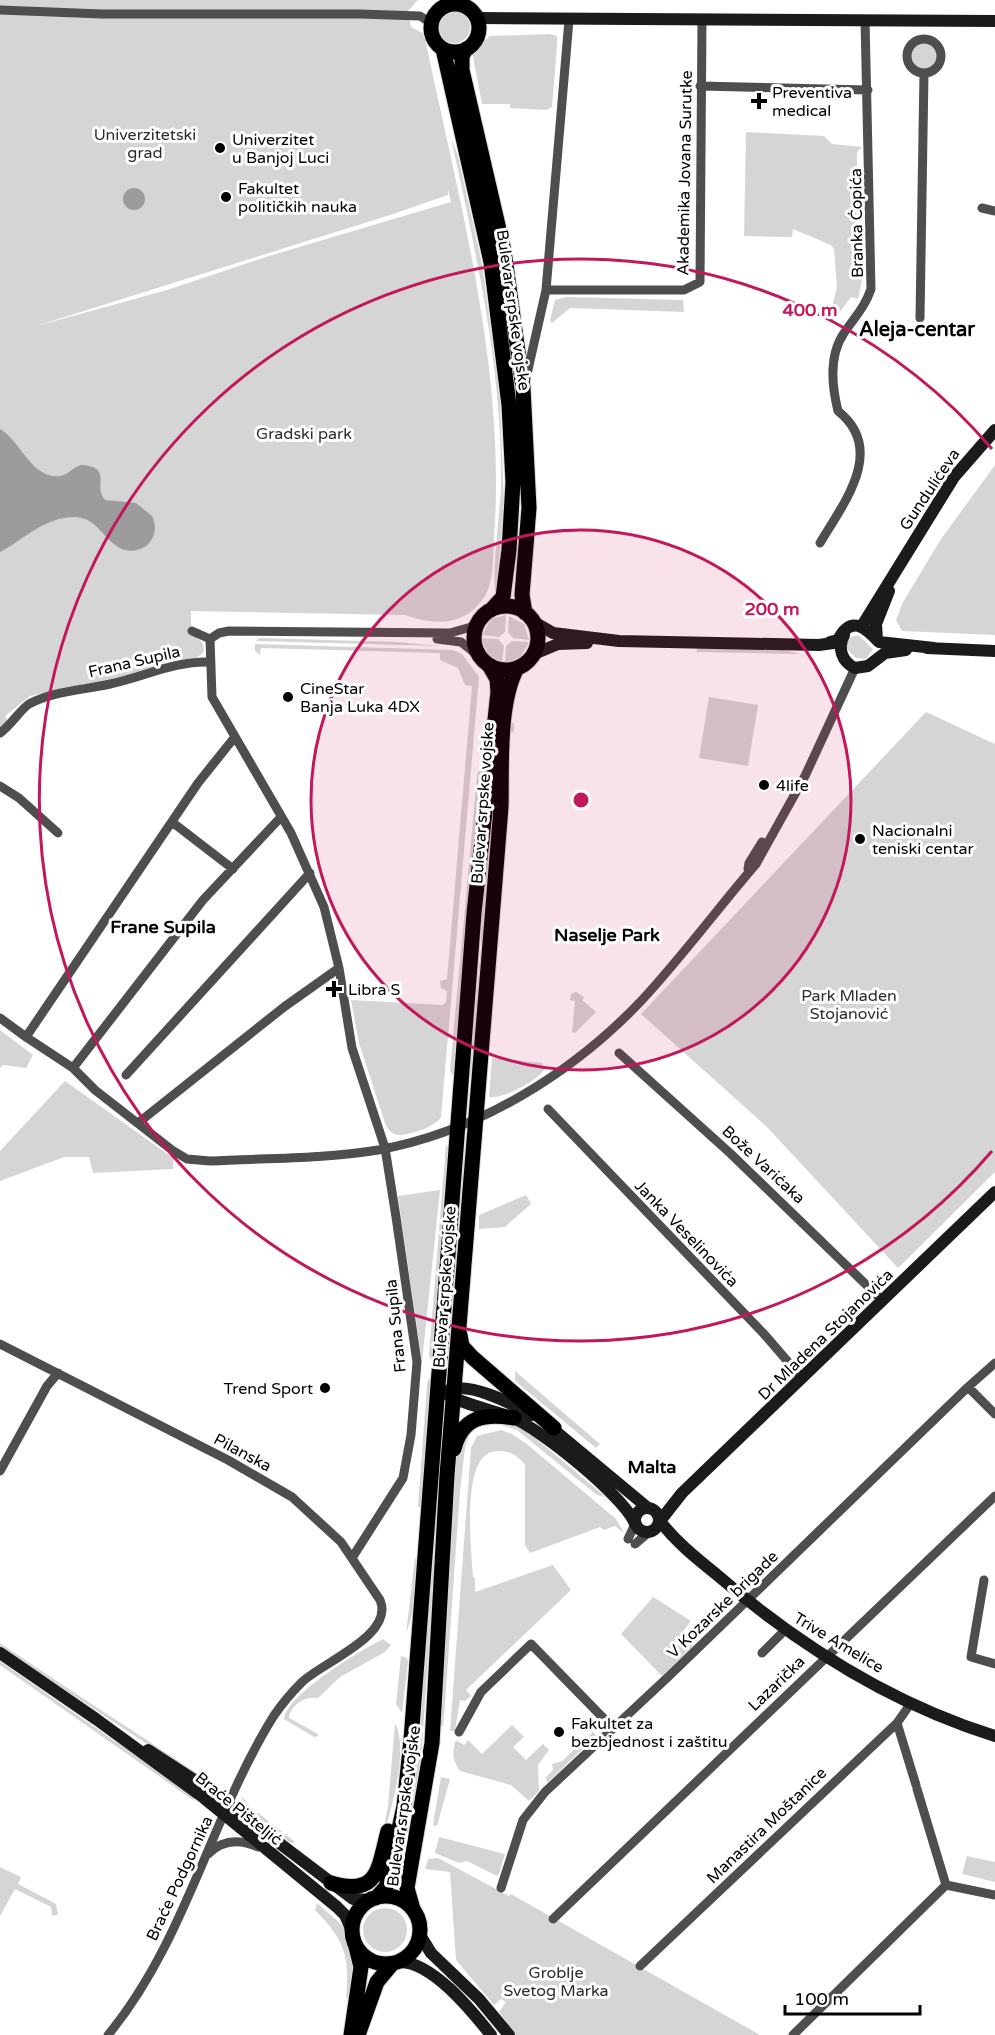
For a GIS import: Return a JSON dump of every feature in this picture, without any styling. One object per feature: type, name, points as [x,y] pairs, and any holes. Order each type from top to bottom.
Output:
[{"type":"main road","points":[[454,2],[468,8],[478,22],[476,40],[466,49],[454,52],[443,49],[432,35],[434,12],[454,2]]},
{"type":"main road","points":[[478,22],[702,19],[995,21]]},
{"type":"main road","name":"Bulevar srpske vojske","points":[[373,1899],[386,1887],[404,1806],[409,1759],[478,869],[498,692],[497,679],[484,661],[474,636],[487,613],[503,597],[509,550],[513,482],[509,405],[491,262],[443,49]]},
{"type":"main road","name":"Bulevar srpske vojske","points":[[413,1909],[407,1888],[432,1743],[451,1393],[460,1329],[501,807],[505,728],[510,682],[518,668],[534,654],[538,640],[522,595],[529,508],[523,388],[504,251],[462,70],[462,56],[466,49]]},
{"type":"main road","name":"Gundulićeva","points":[[897,570],[876,624],[861,651],[846,629],[858,627],[897,570],[954,477],[995,430]]},
{"type":"main road","points":[[487,613],[508,606],[553,633],[619,640],[784,644],[891,652],[934,648],[995,651]]},
{"type":"main road","points":[[858,627],[861,651]]},
{"type":"main road","points":[[534,654],[558,644],[619,640]]},
{"type":"main road","points":[[484,661],[504,670],[518,668]]},
{"type":"main road","name":"Dr Mladena Stojanovića","points":[[654,1513],[677,1498],[995,1192]]},
{"type":"main road","points":[[460,1329],[465,1350],[554,1428]]},
{"type":"main road","points":[[440,1377],[451,1393],[514,1418],[538,1432],[627,1509],[635,1524],[640,1530],[648,1533],[657,1529],[654,1513],[637,1513],[635,1524]]},
{"type":"main road","points":[[436,1406],[451,1393]]},
{"type":"main road","name":"Trive Amelice","points":[[451,1393],[495,1397],[517,1406],[554,1428],[654,1513],[684,1547],[785,1630],[910,1703],[995,1736]]},
{"type":"main road","points":[[447,1475],[456,1441],[468,1422],[493,1415],[514,1418]]},
{"type":"main road","name":"Trive Amelice","points":[[648,1533],[666,1537],[684,1547]]},
{"type":"main road","name":"Braće Pišteljić","points":[[0,1653],[96,1719],[182,1771],[227,1811],[264,1850],[337,1907],[345,1915],[352,1931]]},
{"type":"main road","points":[[331,1883],[358,1887],[375,1878],[409,1759]]},
{"type":"main road","name":"Braće Pišteljić","points":[[227,1811],[292,1850],[353,1899],[373,1899]]},
{"type":"main road","points":[[351,2035],[361,1967],[352,1931],[356,1913],[373,1899],[396,1898],[413,1909],[420,1926],[420,1935],[414,1950],[395,1963],[377,1982],[358,2035]]},
{"type":"main road","points":[[420,1935],[431,1953],[479,1999],[509,2035]]},
{"type":"main road","points":[[356,1947],[372,1961],[410,1962],[439,1980],[472,2012],[491,2035]]},
{"type":"street","points":[[0,10],[102,14],[420,16],[434,12]]},
{"type":"street","name":"Akademika Jovana Surutke","points":[[546,290],[684,290],[700,282],[702,19]]},
{"type":"street","points":[[523,388],[546,290],[568,20]]},
{"type":"street","name":"Branka Ćopića","points":[[820,543],[852,490],[860,465],[858,439],[850,421],[838,411],[833,377],[841,336],[866,303],[871,289],[865,20]]},
{"type":"street","points":[[920,318],[924,73]]},
{"type":"street","points":[[700,86],[868,90]]},
{"type":"street","points":[[982,208],[995,211]]},
{"type":"street","points":[[192,631],[210,639],[229,631],[401,635],[457,633],[471,627],[487,613]]},
{"type":"street","points":[[401,635],[461,642],[484,661]]},
{"type":"street","points":[[209,662],[210,639]]},
{"type":"street","points":[[0,1018],[73,1068],[95,1090],[187,1159],[210,1161],[346,1153],[385,1148],[475,1118],[526,1094],[602,1037],[641,1001],[732,894],[806,762],[861,651]]},
{"type":"street","name":"Frana Supila","points":[[0,733],[13,724],[26,706],[48,697],[109,684],[181,664],[209,662],[212,698],[310,873],[328,921],[339,968],[352,1048],[385,1148],[417,1369],[411,1435],[402,1478],[352,1558]]},
{"type":"street","points":[[26,1037],[172,822],[234,738]]},
{"type":"street","points":[[0,786],[19,798],[58,833]]},
{"type":"street","points":[[73,1068],[203,900],[281,818]]},
{"type":"street","points":[[172,822],[233,869]]},
{"type":"street","points":[[126,1075],[310,873]]},
{"type":"street","points":[[138,1124],[284,1007],[339,968]]},
{"type":"street","name":"Bože Varićaka","points":[[620,1053],[732,1154],[884,1301]]},
{"type":"street","name":"Janka Veselinovića","points":[[548,1109],[764,1334],[802,1378]]},
{"type":"street","name":"Pilanska","points":[[0,1344],[228,1460],[292,1497],[332,1533],[380,1600]]},
{"type":"street","name":"V Kozarske brigade","points":[[501,1888],[515,1840],[528,1810],[995,1363]]},
{"type":"street","points":[[0,1471],[47,1386],[58,1373]]},
{"type":"street","points":[[968,1387],[995,1414]]},
{"type":"street","name":"Lazarička","points":[[553,1919],[995,1496]]},
{"type":"street","points":[[635,1524],[632,1541],[648,1533]]},
{"type":"street","points":[[984,1580],[971,1657],[995,1664]]},
{"type":"street","name":"Braće Podgornika","points":[[108,2035],[125,2014],[157,1962],[265,1731],[284,1702],[303,1681],[377,1628],[383,1611],[380,1600]]},
{"type":"street","points":[[762,1653],[785,1630]]},
{"type":"street","points":[[459,1732],[481,1692],[531,1644],[613,1728]]},
{"type":"street","name":"Manastira Moštanice","points":[[640,1966],[897,1723],[910,1703]]},
{"type":"street","points":[[897,1723],[946,1885]]},
{"type":"street","points":[[203,1860],[214,1848],[227,1842],[250,1843],[264,1850]]},
{"type":"street","points":[[946,1885],[995,1895]]},
{"type":"street","points":[[793,2035],[946,1885]]},
{"type":"green space","points":[[0,0],[418,0],[408,11],[411,27],[423,33],[427,48],[466,230],[487,352],[496,476],[492,568],[485,596],[469,613],[460,618],[439,622],[405,615],[191,611],[191,635],[200,640],[204,647],[203,653],[196,658],[176,660],[129,675],[30,696],[5,716],[9,723],[0,730]],"holes":[[[448,189],[451,202],[269,256],[167,290],[33,327],[390,215],[448,195]]]},
{"type":"green space","points":[[454,11],[465,16],[470,27],[465,38],[454,43],[443,38],[438,27],[443,16]]},
{"type":"green space","points":[[550,34],[557,36],[552,107],[546,110],[510,108],[510,104],[482,104],[472,51],[490,36]]},
{"type":"green space","points":[[924,42],[934,46],[938,56],[934,66],[924,70],[914,66],[910,56],[914,46]]},
{"type":"green space","points":[[746,132],[824,136],[832,144],[862,147],[857,152],[856,274],[863,275],[858,299],[851,297],[832,322],[830,314],[837,287],[834,249],[831,245],[793,229],[792,237],[744,236]]},
{"type":"green space","points":[[451,138],[458,156],[482,264],[500,399],[504,504],[496,593],[495,561],[501,489],[498,400],[486,312]]},
{"type":"green space","points":[[566,297],[683,300],[684,312],[570,308],[552,323],[550,320],[555,300]]},
{"type":"green space","points":[[995,465],[995,635],[902,631],[896,620],[903,602],[941,539]]},
{"type":"green space","points":[[506,615],[505,632],[499,637],[482,635],[491,619]]},
{"type":"green space","points":[[509,616],[524,624],[529,640],[513,638],[508,632]]},
{"type":"green space","points":[[858,635],[873,649],[866,659],[856,658],[844,646],[847,638]]},
{"type":"green space","points":[[259,638],[396,642],[441,646],[256,641]]},
{"type":"green space","points":[[481,638],[498,639],[504,646],[502,662],[488,655]]},
{"type":"green space","points":[[512,641],[529,642],[520,658],[505,663],[506,646]]},
{"type":"green space","points":[[255,644],[453,650],[462,654],[479,677],[441,1117],[434,1124],[422,1130],[398,1135],[386,1126],[359,1043],[351,1000],[443,1005],[446,1002],[447,991],[441,988],[440,981],[447,979],[472,686],[465,685],[458,668],[440,660],[440,653],[261,648],[260,655],[255,651]]},
{"type":"green space","points":[[698,648],[784,650],[801,654],[696,652]]},
{"type":"green space","points":[[709,697],[758,705],[748,766],[699,758]]},
{"type":"green space","name":"Park Mladen Stojanović","points":[[926,712],[995,744],[995,1172],[898,1268],[766,1126],[641,1014]]},
{"type":"green space","points":[[482,770],[453,1076],[450,1070],[477,777],[478,772]]},
{"type":"green space","points":[[496,780],[471,1077],[469,1077],[481,949],[481,905]]},
{"type":"green space","points":[[576,992],[584,997],[582,1000],[596,1012],[575,1033],[572,1032],[575,1001],[570,1000],[571,994]]},
{"type":"green space","points":[[0,1030],[33,1055],[26,1068],[3,1065],[0,1068]]},
{"type":"green space","points":[[492,1058],[542,1063],[545,1068],[536,1078],[520,1088],[489,1097]]},
{"type":"green space","points":[[65,1081],[173,1158],[173,1169],[93,1173],[89,1157],[64,1157],[0,1181],[0,1151]]},
{"type":"green space","points":[[446,1144],[450,1160],[432,1365],[429,1355]]},
{"type":"green space","points":[[463,1154],[465,1155],[449,1367],[446,1367]]},
{"type":"green space","points":[[440,1190],[422,1362],[398,1196]]},
{"type":"green space","points":[[526,1195],[531,1204],[505,1227],[479,1229],[479,1215]]},
{"type":"green space","points":[[515,1371],[600,1444],[596,1448],[515,1381]]},
{"type":"green space","points":[[431,1374],[421,1507],[418,1507],[427,1384]]},
{"type":"green space","points":[[443,1408],[445,1411],[421,1760],[403,1858],[397,1859]]},
{"type":"green space","points":[[482,1422],[514,1424],[534,1437],[606,1497],[597,1495],[517,1430],[495,1423],[479,1427],[476,1424]]},
{"type":"green space","points":[[468,1430],[470,1433],[465,1448],[460,1491],[444,1717],[443,1726],[439,1726],[456,1449]]},
{"type":"green space","points":[[501,1430],[512,1434],[528,1445],[616,1519],[624,1533],[615,1526],[604,1530],[600,1527],[530,1553],[525,1545],[525,1465],[516,1456],[506,1452],[497,1451],[485,1455],[477,1467],[470,1505],[475,1592],[553,1565],[571,1590],[466,1690],[471,1696],[465,1701],[460,1700],[455,1731],[450,1731],[471,1448],[477,1436]]},
{"type":"green space","points":[[415,1558],[418,1561],[414,1609],[406,1634]]},
{"type":"green space","points":[[653,1597],[691,1621],[681,1634],[694,1645],[662,1676],[621,1634]]},
{"type":"green space","points":[[383,1639],[391,1645],[385,1652],[340,1677],[318,1698],[303,1700],[292,1709],[289,1718],[318,1736],[314,1737],[284,1719],[288,1709],[310,1686]]},
{"type":"green space","points":[[0,1643],[204,1778],[206,1783],[0,1647]]},
{"type":"green space","points":[[401,1656],[407,1658],[408,1662],[402,1713],[396,1704]]},
{"type":"green space","points":[[0,1661],[195,1797],[193,1800],[0,1665]]},
{"type":"green space","points":[[395,1723],[399,1736],[399,1767],[393,1802],[380,1848],[388,1806]]},
{"type":"green space","points":[[512,1725],[524,1737],[513,1747],[526,1760],[543,1744],[549,1750],[538,1765],[539,1791],[529,1801],[511,1785],[460,1771],[454,1760],[456,1740],[464,1745],[468,1740],[482,1754]]},
{"type":"green space","points":[[590,1727],[596,1736],[547,1783],[546,1777],[553,1770],[552,1764],[562,1761],[592,1733]]},
{"type":"green space","points":[[441,1777],[450,1779],[437,1826],[433,1825]]},
{"type":"green space","points":[[241,1795],[248,1805],[295,1842],[290,1843],[245,1807]]},
{"type":"green space","points":[[439,1837],[505,1854],[499,1874],[497,1876],[467,1861],[459,1863],[435,1853]]},
{"type":"green space","points":[[967,1856],[995,1862],[995,1882],[962,1874]]},
{"type":"green space","name":"Groblje Svetog Marka","points":[[438,1858],[509,1896],[511,1894],[760,2035],[516,2035],[499,2012],[506,2002],[501,1999],[494,2005],[456,1960],[450,1872],[425,1869],[428,1859]]},
{"type":"green space","points":[[0,1867],[21,1877],[18,1884],[56,1904],[58,1915],[52,1916],[51,1907],[15,1889],[0,1916]]},
{"type":"green space","points":[[317,1903],[343,1926],[355,1966],[349,2000],[346,1997],[346,1958],[339,1939],[315,1910]]},
{"type":"green space","points":[[385,1908],[401,1914],[407,1930],[401,1946],[385,1952],[369,1946],[363,1930],[369,1914]]},
{"type":"shaded area","points":[[134,188],[142,191],[145,199],[142,207],[134,210],[126,207],[123,199],[126,191]]},
{"type":"shaded area","points":[[0,429],[34,466],[50,476],[63,475],[81,465],[97,469],[100,473],[100,489],[105,500],[136,503],[152,516],[155,528],[151,541],[140,549],[127,550],[112,542],[92,523],[75,517],[44,525],[0,552]]},
{"type":"tunnel","points":[[484,725],[514,728]]},
{"type":"place","name":"Preventiva medical","points":[[759,101]]},
{"type":"place","name":"Univerzitet u Banjoj Luci","points":[[220,148]]},
{"type":"place","name":"Fakultet političkih nauka","points":[[226,197]]},
{"type":"place","name":"CineStar Banja Luka 4DX","points":[[288,697]]},
{"type":"place","name":"4life","points":[[764,785]]},
{"type":"place","name":"Nacionalni teniski centar","points":[[860,839]]},
{"type":"place","name":"Libra S","points":[[334,989]]},
{"type":"place","name":"Trend Sport","points":[[325,1388]]},
{"type":"place","name":"Fakultet za bezbjednost i zaštitu","points":[[559,1732]]},
{"type":"district","name":"Aleja-centar","points":[[917,329]]},
{"type":"district","name":"Frane Supila","points":[[163,927]]},
{"type":"district","name":"Naselje Park","points":[[607,935]]},
{"type":"district","name":"Malta","points":[[652,1467]]},
{"type":"park label","name":"Univerzitetski grad","points":[[145,143]]},
{"type":"park label","name":"Gradski park","points":[[304,433]]}]
